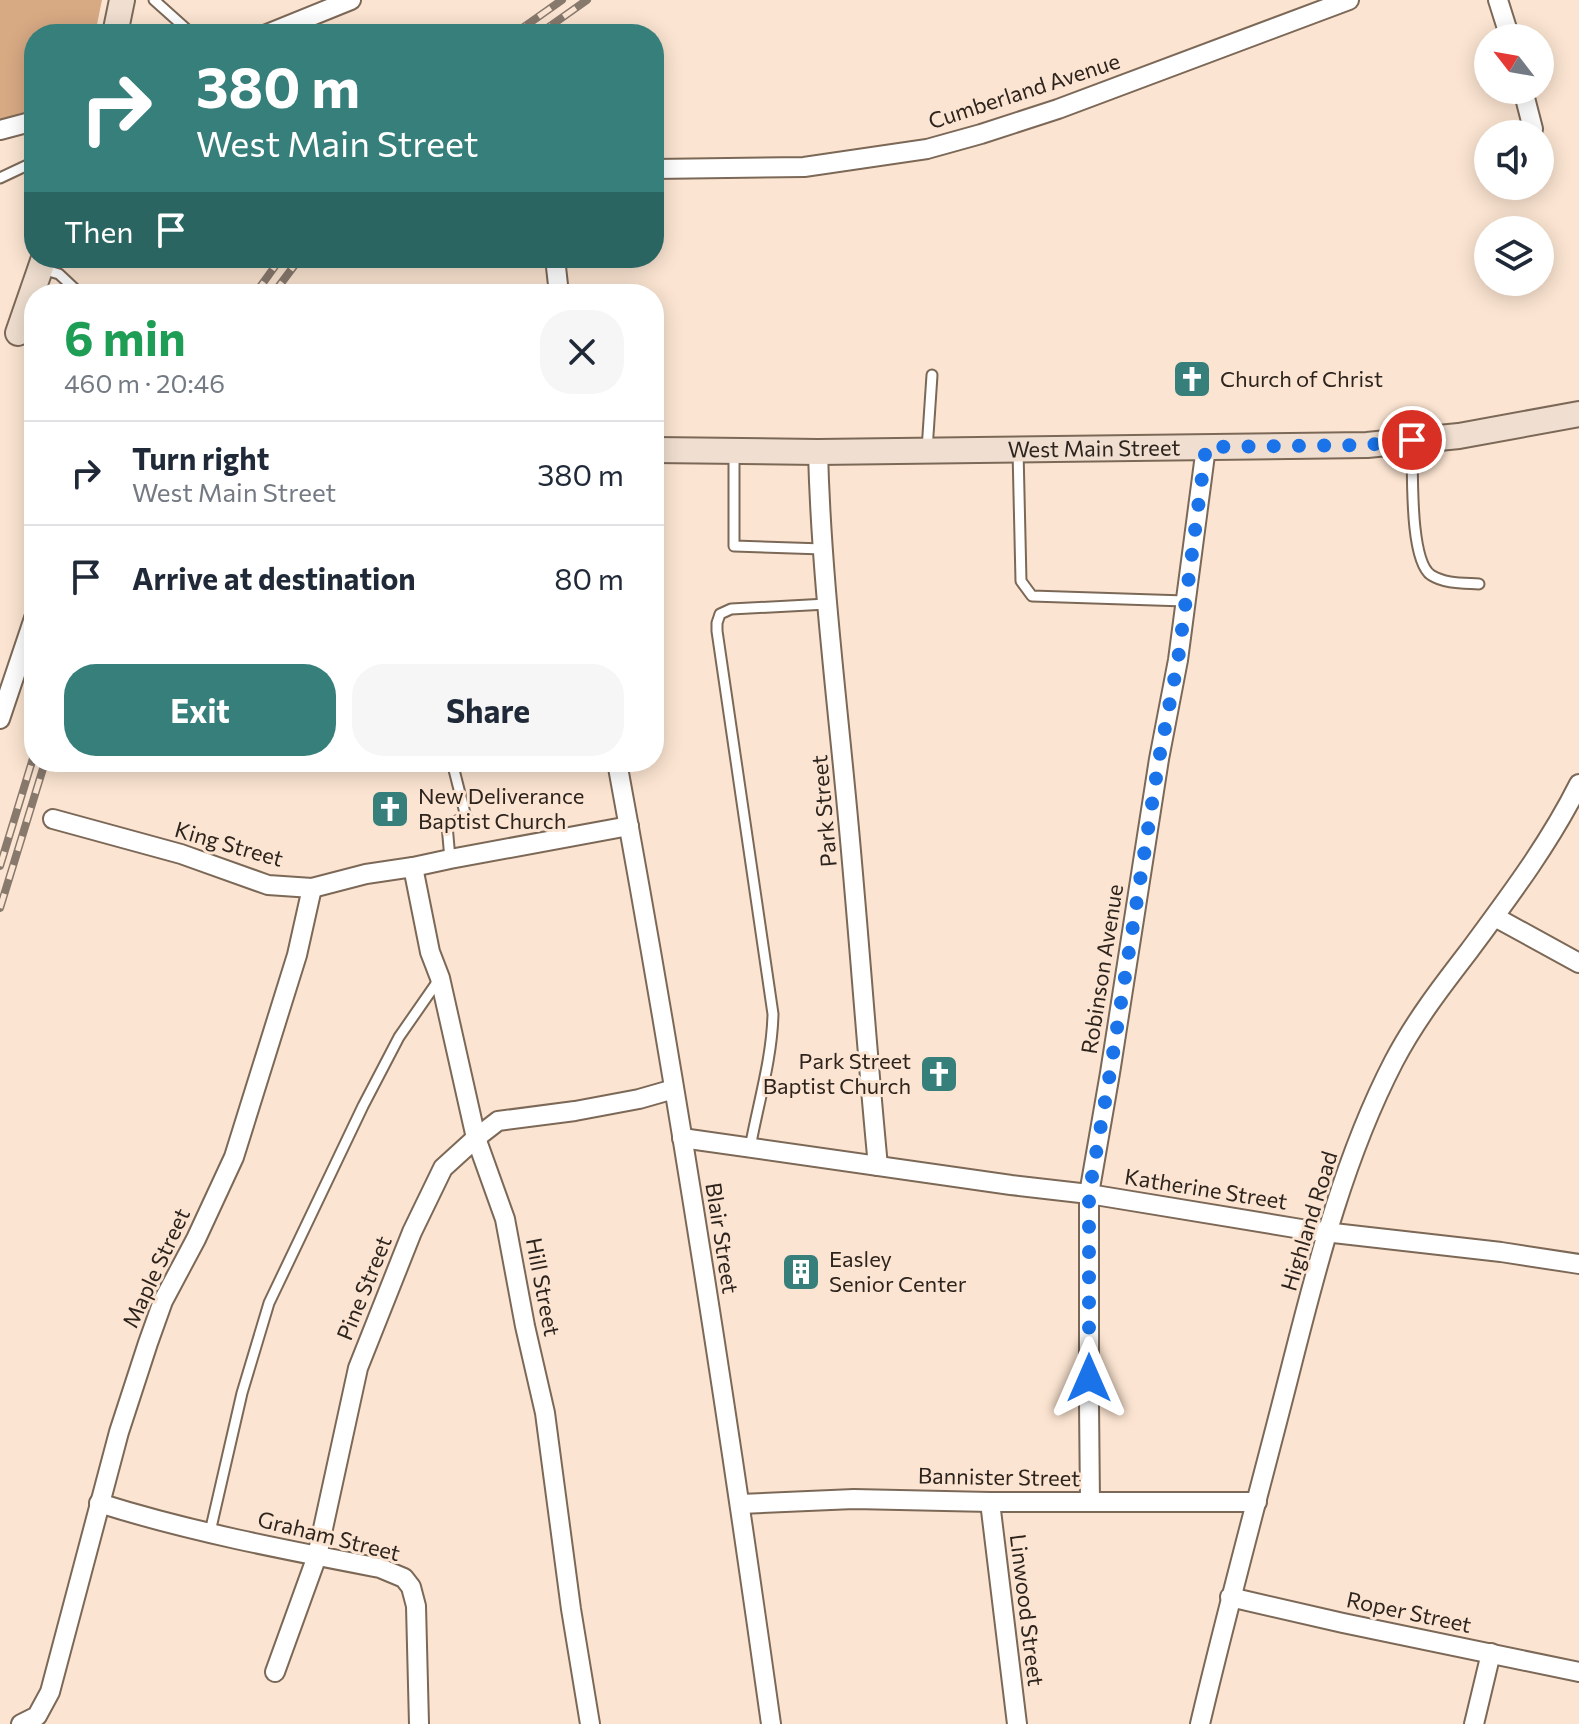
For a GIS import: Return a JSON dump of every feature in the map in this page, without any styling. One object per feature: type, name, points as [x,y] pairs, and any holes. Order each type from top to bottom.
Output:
[{"type":"main road","points":[[17,333],[24,313]]},
{"type":"main road","name":"West Main Street","points":[[664,450],[818,452],[1367,445],[1459,436],[1579,414]]},
{"type":"street","points":[[292,24],[351,0]]},
{"type":"street","name":"Cumberland Avenue","points":[[664,169],[804,167],[927,149],[1058,109],[1349,0]]},
{"type":"street","points":[[1498,0],[1506,24]]},
{"type":"street","points":[[0,130],[24,124]]},
{"type":"street","name":"Robinson Avenue","points":[[1090,1502],[1089,1194],[1159,759],[1178,660],[1206,447]]},
{"type":"street","name":"Park Street","points":[[818,452],[819,509],[878,1166]]},
{"type":"street","points":[[0,719],[24,648]]},
{"type":"street","name":"Blair Street","points":[[619,772],[682,1138],[771,1724]]},
{"type":"street","name":"Highland Road","points":[[1200,1724],[1305,1313],[1328,1232],[1363,1129],[1394,1061],[1420,1017],[1535,861],[1579,784]]},
{"type":"street","name":"King Street","points":[[53,819],[181,854],[268,885],[312,888],[366,874],[629,826]]},
{"type":"street","name":"Hill Street","points":[[413,867],[430,952],[440,978],[476,1138],[505,1219],[545,1413],[590,1724]]},
{"type":"street","name":"Maple Street","points":[[29,1720],[50,1692],[119,1432],[163,1301],[234,1157],[297,955],[312,888]]},
{"type":"street","points":[[1495,917],[1579,963]]},
{"type":"street","name":"Pine Street","points":[[275,1672],[317,1556],[358,1368],[412,1232],[443,1168],[498,1121],[575,1111],[674,1089]]},
{"type":"street","name":"Katherine Street","points":[[682,1138],[1089,1194],[1328,1232],[1579,1264]]},
{"type":"street","name":"Bannister Street","points":[[740,1504],[854,1499],[1257,1502]]},
{"type":"street","name":"Linwood Street","points":[[990,1502],[1017,1724]]},
{"type":"street","name":"Graham Street","points":[[99,1503],[210,1532],[380,1568],[404,1578],[411,1587],[416,1606],[419,1724]]},
{"type":"street","name":"Roper Street","points":[[1230,1597],[1579,1672]]},
{"type":"street","points":[[1474,1724],[1491,1653]]},
{"type":"lane","points":[[154,0],[181,24]]},
{"type":"lane","points":[[0,178],[24,167]]},
{"type":"lane","points":[[50,268],[70,284]]},
{"type":"lane","points":[[927,450],[932,375]]},
{"type":"lane","points":[[1412,440],[1415,539],[1419,560],[1428,574],[1445,582],[1479,584]]},
{"type":"lane","points":[[734,450],[734,546],[823,549]]},
{"type":"lane","points":[[1018,450],[1021,581],[1032,596],[1185,601]]},
{"type":"lane","points":[[750,1148],[773,1014],[717,623],[720,614],[731,609],[827,604]]},
{"type":"lane","points":[[450,859],[447,825],[466,817],[455,772]]},
{"type":"lane","points":[[210,1532],[242,1393],[269,1303],[399,1037],[440,978]]},
{"type":"shaded area","points":[[0,0],[102,0],[97,24],[24,24],[24,113],[0,120]]},
{"type":"railway","points":[[528,24],[562,0]]},
{"type":"railway","points":[[553,24],[587,0]]},
{"type":"railway","points":[[262,284],[274,268]]},
{"type":"railway","points":[[280,284],[292,268]]},
{"type":"railway","points":[[0,866],[29,772]]},
{"type":"railway","points":[[0,908],[42,772]]},
{"type":"place","name":"Church of Christ","points":[[1192,379]]},
{"type":"place","name":"New Deliverance Baptist Church","points":[[390,809]]},
{"type":"place","name":"Park Street Baptist Church","points":[[939,1074]]},
{"type":"place","name":"Easley Senior Center","points":[[801,1272]]},
{"type":"route","points":[[1089,1378],[1089,1194],[1159,759],[1178,660],[1206,447],[1367,445],[1412,440]]}]
